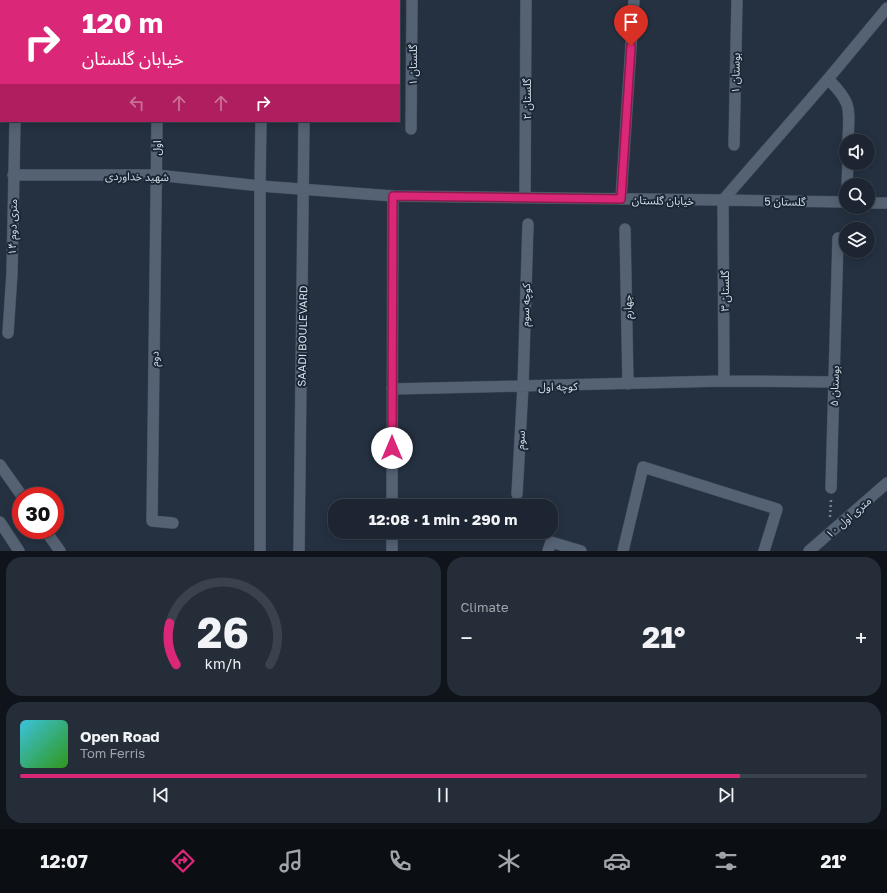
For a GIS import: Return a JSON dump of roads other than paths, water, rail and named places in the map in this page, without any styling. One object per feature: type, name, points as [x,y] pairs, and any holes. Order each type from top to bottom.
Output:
[{"type":"street","name":"گلستان ۱","points":[[411,129],[412,0]]},
{"type":"street","name":"گلستان ۲","points":[[525,197],[526,0]]},
{"type":"street","points":[[621,199],[634,0]]},
{"type":"street","name":"بوستان ۱","points":[[734,145],[737,0]]},
{"type":"street","points":[[723,200],[828,79],[887,8]]},
{"type":"street","points":[[828,79],[844,96],[850,108],[848,134]]},
{"type":"street","name":"۱۴ متری دوم","points":[[8,333],[12,273],[15,122]]},
{"type":"street","name":"اول","points":[[156,122],[156,175]]},
{"type":"street","points":[[260,551],[261,122]]},
{"type":"street","name":"SAADI BOULEVARD","points":[[299,551],[304,122]]},
{"type":"street","name":"شهید خداوردی","points":[[13,175],[156,175],[303,190]]},
{"type":"street","name":"دوم","points":[[156,175],[152,521],[173,523]]},
{"type":"street","name":"خیابان گلستان","points":[[303,190],[393,196],[723,200]]},
{"type":"street","points":[[392,499],[393,196]]},
{"type":"street","name":"گلستان 5","points":[[723,200],[839,202]]},
{"type":"street","name":"گلستان ۳","points":[[723,200],[724,381]]},
{"type":"street","points":[[875,203],[887,203]]},
{"type":"street","name":"کوچه سوم","points":[[523,386],[528,224]]},
{"type":"street","name":"جهارم","points":[[625,229],[628,384]]},
{"type":"street","name":"بوستان ۵","points":[[831,488],[838,238]]},
{"type":"street","name":"کوچه اول","points":[[392,389],[724,381],[834,382]]},
{"type":"street","name":"سوم","points":[[517,494],[523,386]]},
{"type":"street","points":[[0,464],[16,487]]},
{"type":"street","points":[[622,551],[643,467],[777,509],[764,551]]},
{"type":"street","name":"۱۰ متری اول","points":[[809,551],[887,483]]},
{"type":"street","points":[[0,522],[19,551]]},
{"type":"street","points":[[51,539],[60,551]]},
{"type":"street","points":[[392,539],[392,551]]},
{"type":"street","points":[[550,547],[581,551]]}]
